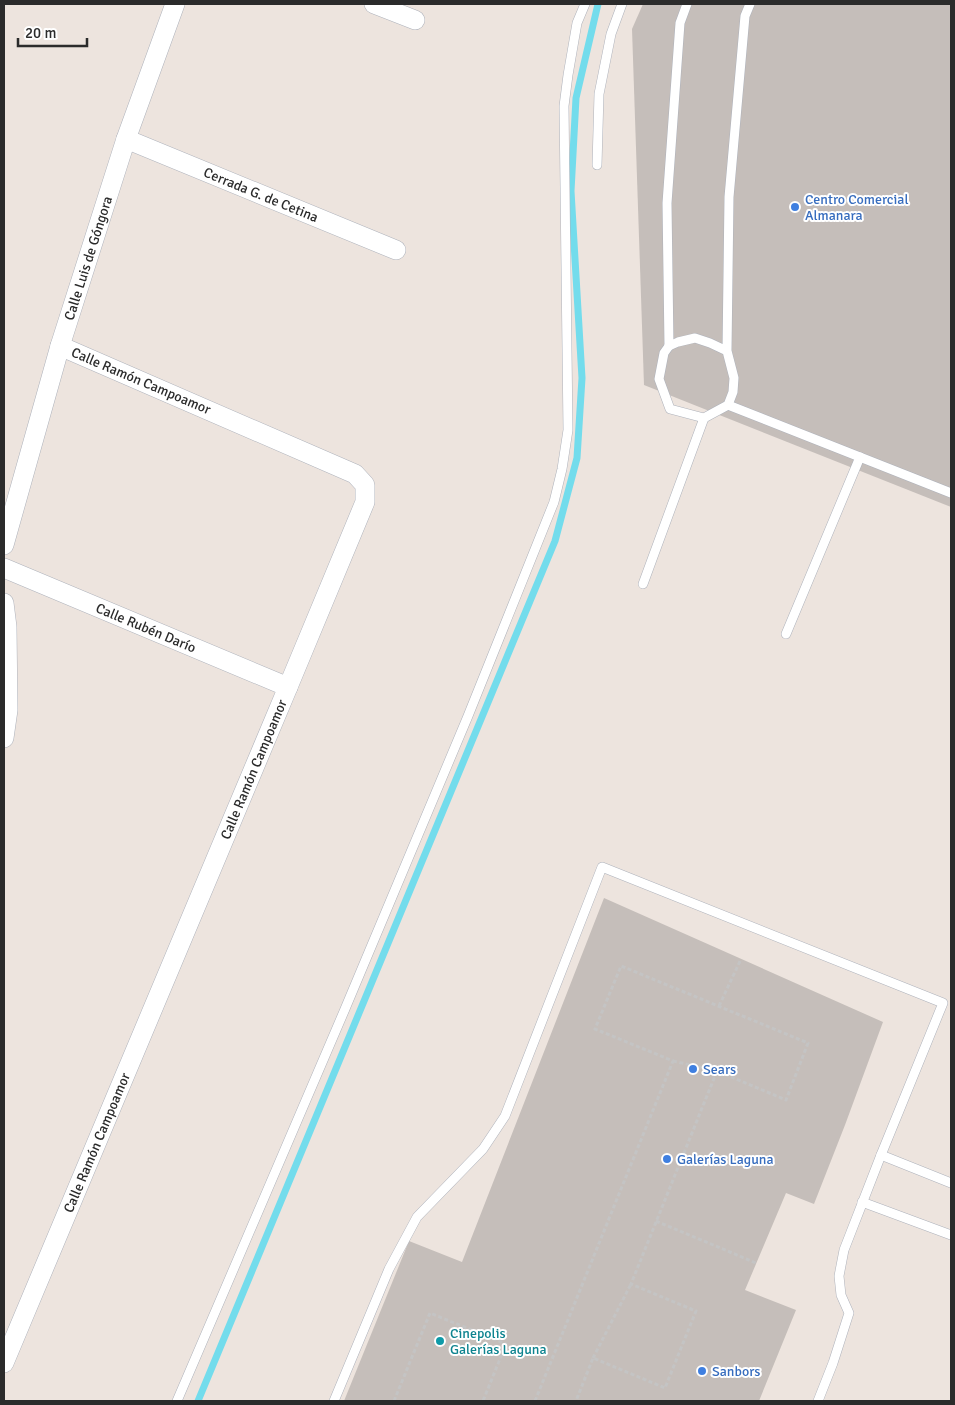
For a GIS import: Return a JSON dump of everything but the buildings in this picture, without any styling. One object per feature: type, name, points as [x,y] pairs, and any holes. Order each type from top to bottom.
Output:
[{"type":"street","name":"Calle Luis de Góngora","points":[[4,545],[60,346],[126,140],[175,4]]},
{"type":"street","points":[[374,4],[415,20]]},
{"type":"street","name":"Cerrada G. de Cetina","points":[[126,140],[396,250]]},
{"type":"street","name":"Calle Ramón Campoamor","points":[[4,1364],[365,502],[365,485],[355,474],[60,346]]},
{"type":"street","name":"Calle Rubén Darío","points":[[4,568],[288,687]]},
{"type":"street","points":[[4,603],[7,626],[8,710],[4,738]]},
{"type":"lane","points":[[177,1401],[345,1009],[464,725],[554,502],[562,469],[568,430],[564,106],[577,23],[585,4]]},
{"type":"lane","points":[[597,165],[599,94],[611,34],[622,4]]},
{"type":"lane","points":[[669,346],[667,203],[680,23],[687,4]]},
{"type":"lane","points":[[643,584],[704,418],[728,405],[733,392],[734,378],[727,351],[729,197],[745,16],[750,4]]},
{"type":"lane","points":[[704,418],[670,409],[659,379],[664,353],[669,346],[695,338],[727,351]]},
{"type":"lane","points":[[728,405],[951,493]]},
{"type":"lane","points":[[786,634],[860,457]]},
{"type":"lane","points":[[334,1401],[389,1270],[417,1218],[483,1149],[505,1116],[602,867],[943,1004],[880,1155],[844,1250],[839,1276],[841,1296],[848,1313],[818,1401]]},
{"type":"lane","points":[[880,1155],[951,1183]]},
{"type":"lane","points":[[862,1202],[951,1235]]},
{"type":"path","points":[[719,1006],[741,959]]},
{"type":"path","points":[[621,966],[719,1006],[808,1043],[786,1100],[717,1071],[673,1061],[595,1028],[621,966]]},
{"type":"path","points":[[534,1401],[673,1061]]},
{"type":"path","points":[[576,1401],[593,1358],[631,1284],[717,1071]]},
{"type":"path","points":[[656,1221],[756,1263]]},
{"type":"path","points":[[593,1358],[665,1388],[696,1311],[631,1284]]},
{"type":"path","points":[[394,1401],[430,1313],[506,1344],[483,1401]]},
{"type":"waterway","points":[[198,1401],[555,541],[577,458],[582,378],[571,191],[576,98],[598,4]]},
{"type":"place","name":"Centro Comercial Almanara","points":[[795,207]]},
{"type":"place","name":"Sears","points":[[693,1069]]},
{"type":"place","name":"Galerías Laguna","points":[[667,1159]]},
{"type":"place","name":"Cinepolis Galerías Laguna","points":[[440,1341]]},
{"type":"place","name":"Sanbors","points":[[702,1371]]}]
